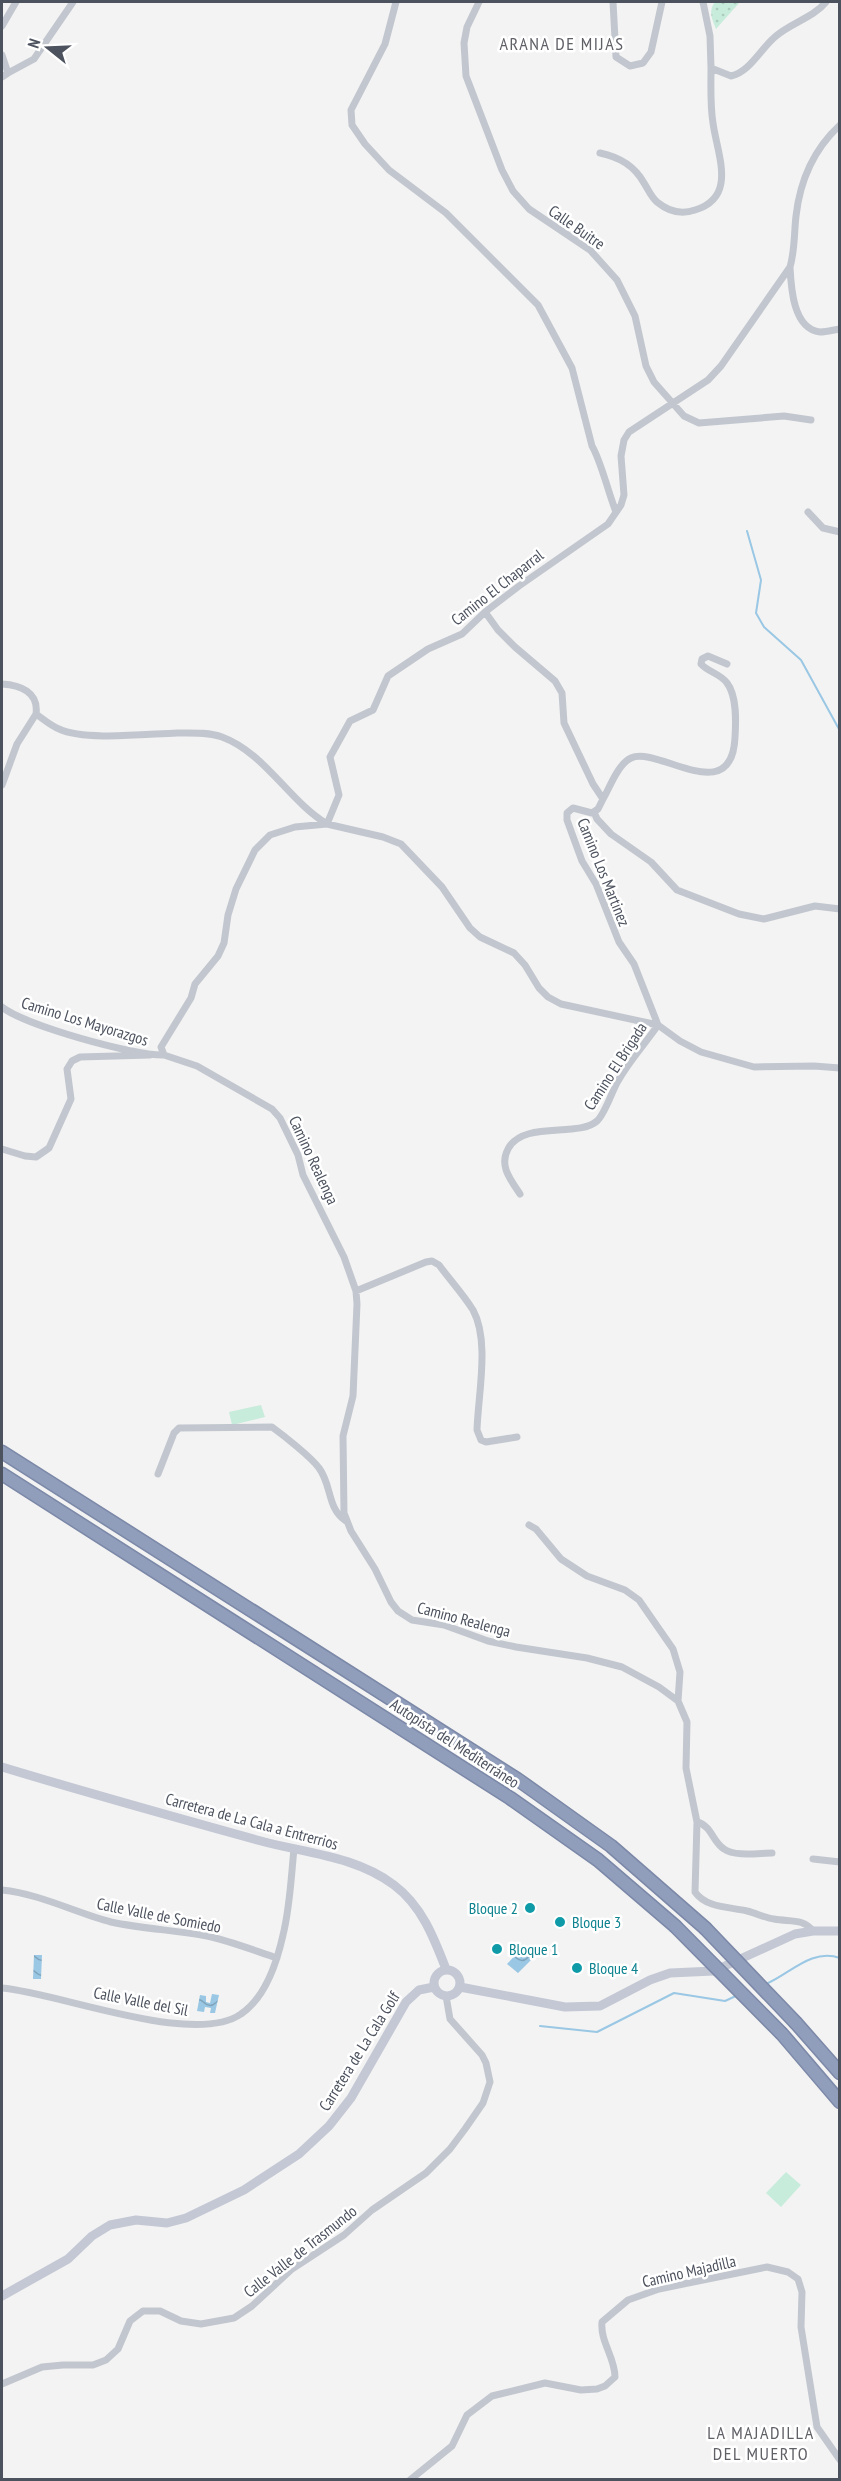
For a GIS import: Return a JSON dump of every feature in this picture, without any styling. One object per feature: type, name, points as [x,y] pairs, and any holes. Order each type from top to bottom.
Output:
[{"type":"highway","name":"Autopista del Mediterráneo","points":[[2,1452],[517,1779],[611,1846],[705,1928],[796,2023],[840,2073]]},
{"type":"highway","name":"Autopista del Mediterráneo","points":[[2,1474],[510,1798],[598,1860],[675,1926],[782,2034],[840,2102]]},
{"type":"street","points":[[2,26],[16,2]]},
{"type":"street","points":[[2,55],[4,75],[34,59],[73,2]]},
{"type":"street","points":[[396,2],[385,44],[351,110],[352,125],[365,144],[389,170],[447,213],[538,304],[572,368],[592,446],[616,512]]},
{"type":"street","name":"Calle Buitre","points":[[479,2],[472,12],[464,43],[466,76],[502,170],[513,190],[529,209],[590,250],[618,280],[635,316],[649,374],[684,416],[699,423],[784,416],[811,420]]},
{"type":"street","points":[[613,2],[616,57],[630,66],[643,63],[651,52],[662,2]]},
{"type":"street","points":[[600,153],[627,163],[638,173],[653,199],[669,210],[688,212],[708,204],[716,196],[723,177],[712,121],[710,36],[703,2]]},
{"type":"street","points":[[711,68],[726,75],[741,73],[775,36],[788,26],[815,12],[826,2]]},
{"type":"street","points":[[840,125],[816,152],[805,179],[796,216],[794,249],[790,267],[794,301],[806,324],[819,332],[840,329]]},
{"type":"street","points":[[673,404],[708,380],[721,366],[790,267]]},
{"type":"street","name":"Camino El Chaparral","points":[[327,824],[339,795],[330,757],[350,721],[373,710],[388,676],[428,649],[462,634],[485,612],[562,554],[608,524],[624,495],[621,456],[624,440],[629,432],[673,404]]},
{"type":"street","points":[[808,512],[823,528],[840,532]]},
{"type":"street","name":"Camino Los Martinez","points":[[485,612],[498,630],[515,647],[555,681],[562,693],[564,723],[593,784],[603,799],[594,812],[573,808],[567,813],[567,820],[582,861],[596,884],[619,942],[634,964],[658,1025]]},
{"type":"street","points":[[603,799],[622,766],[629,758],[639,755],[695,771],[712,771],[723,766],[731,756],[735,740],[733,698],[727,682],[701,664],[702,659],[708,656],[727,664]]},
{"type":"street","points":[[2,684],[26,689],[34,698],[36,714],[17,744],[2,785]]},
{"type":"street","points":[[36,714],[59,729],[83,735],[191,733],[220,736],[240,745],[311,814],[327,824]]},
{"type":"street","points":[[594,812],[597,819],[611,834],[651,862],[677,890],[739,914],[765,920],[815,906],[840,909]]},
{"type":"street","points":[[164,1055],[161,1047],[191,998],[195,984],[218,956],[224,943],[228,915],[236,889],[255,850],[270,836],[295,827],[327,824],[383,837],[401,844],[442,887],[470,928],[480,937],[514,952],[548,997],[561,1004],[658,1025],[680,1041],[701,1052],[754,1067],[840,1068]]},
{"type":"street","name":"Camino Los Mayorazgos","points":[[2,1007],[16,1016],[33,1022],[150,1055],[164,1055]]},
{"type":"street","name":"Camino El Brigada","points":[[520,1194],[506,1173],[504,1156],[511,1143],[523,1136],[585,1127],[597,1121],[619,1079],[658,1025]]},
{"type":"street","points":[[2,1149],[36,1157],[49,1148],[71,1099],[67,1069],[72,1061],[80,1057],[150,1055]]},
{"type":"street","name":"Camino Realenga","points":[[164,1055],[196,1066],[272,1109],[280,1118],[298,1155],[303,1175],[345,1257],[356,1291],[353,1396],[343,1436],[346,1521],[375,1569],[391,1602],[406,1617],[421,1623],[444,1625],[501,1644],[587,1658],[622,1667],[652,1683],[678,1701]]},
{"type":"street","points":[[356,1291],[426,1262],[432,1261],[440,1265],[473,1311],[480,1329],[482,1347],[477,1430],[481,1440],[486,1442],[517,1437]]},
{"type":"street","points":[[158,1474],[174,1433],[179,1428],[272,1427],[318,1467],[327,1481],[333,1506],[339,1516],[346,1521]]},
{"type":"street","points":[[529,1525],[536,1529],[561,1559],[587,1576],[625,1590],[639,1600],[673,1649],[680,1672],[678,1701],[687,1722],[686,1768],[697,1822],[694,1886],[698,1897],[713,1904],[753,1912],[771,1919],[802,1921],[813,1931]]},
{"type":"street","name":"Carretera de La Cala a Entrerrios","points":[[2,1767],[372,1871],[396,1887],[424,1919],[446,1969]]},
{"type":"street","points":[[697,1822],[708,1828],[725,1850],[772,1853]]},
{"type":"street","name":"Calle Valle del Sil","points":[[2,1988],[38,1993],[175,2024],[206,2025],[231,2020],[242,2014],[253,2003],[277,1958],[288,1912],[294,1849]]},
{"type":"street","points":[[813,1859],[840,1862]]},
{"type":"street","name":"Calle Valle de Somiedo","points":[[2,1890],[50,1900],[88,1915],[125,1925],[213,1938],[277,1958]]},
{"type":"street","points":[[460,1987],[565,2007],[600,2006],[650,1980],[670,1973],[714,1971],[786,1937],[813,1931],[840,1931]]},
{"type":"street","points":[[446,1969],[458,1974],[460,1987],[454,1994],[446,1996],[438,1993],[434,1987],[435,1976],[446,1969]]},
{"type":"street","name":"Carretera de La Cala Golf","points":[[2,2296],[68,2259],[92,2236],[110,2225],[136,2220],[167,2223],[186,2218],[244,2190],[299,2154],[320,2136],[351,2098],[406,2002],[419,1990],[434,1987]]},
{"type":"street","name":"Calle Valle de Trasmundo","points":[[2,2384],[42,2367],[93,2365],[106,2360],[118,2349],[130,2321],[144,2311],[160,2311],[181,2320],[201,2324],[234,2318],[252,2306],[292,2270],[344,2235],[372,2210],[426,2173],[450,2149],[465,2129],[483,2103],[490,2082],[482,2055],[450,2019],[446,1996]]},
{"type":"street","name":"Camino Majadilla","points":[[410,2480],[452,2446],[467,2415],[492,2396],[545,2383],[581,2390],[605,2386],[615,2377],[615,2365],[609,2347],[601,2335],[602,2322],[612,2311],[628,2300],[659,2289],[766,2268],[788,2272],[798,2279],[802,2292],[800,2318],[817,2427],[840,2460]]},
{"type":"green space","points":[[715,2],[740,2],[716,29],[711,12]]},
{"type":"green space","points":[[261,1405],[265,1417],[232,1425],[229,1412]]},
{"type":"green space","points":[[786,2172],[801,2185],[781,2207],[766,2193]]},
{"type":"water","points":[[521,1949],[532,1959],[518,1973],[507,1964]]},
{"type":"water","points":[[34,1955],[42,1955],[41,1979],[33,1979]]},
{"type":"water","points":[[212,1994],[219,1995],[215,2013],[210,2013],[211,2008],[205,2007],[204,2012],[197,2011],[200,1995],[206,1996],[206,2002],[210,2003]]},
{"type":"waterway","points":[[747,531],[761,580],[756,613],[764,627],[801,660],[840,731]]},
{"type":"waterway","points":[[766,1984],[810,1959],[820,1956],[840,1958]]},
{"type":"waterway","points":[[540,2026],[597,2032],[674,1993],[725,2001],[738,1995]]},
{"type":"place","name":"Bloque 2","points":[[530,1908]]},
{"type":"place","name":"Bloque 3","points":[[560,1922]]},
{"type":"place","name":"Bloque 1","points":[[497,1949]]},
{"type":"place","name":"Bloque 4","points":[[577,1968]]},
{"type":"district","name":"ARANA DE MIJAS","points":[[562,43]]},
{"type":"district","name":"LA MAJADILLA DEL MUERTO","points":[[761,2442]]}]
